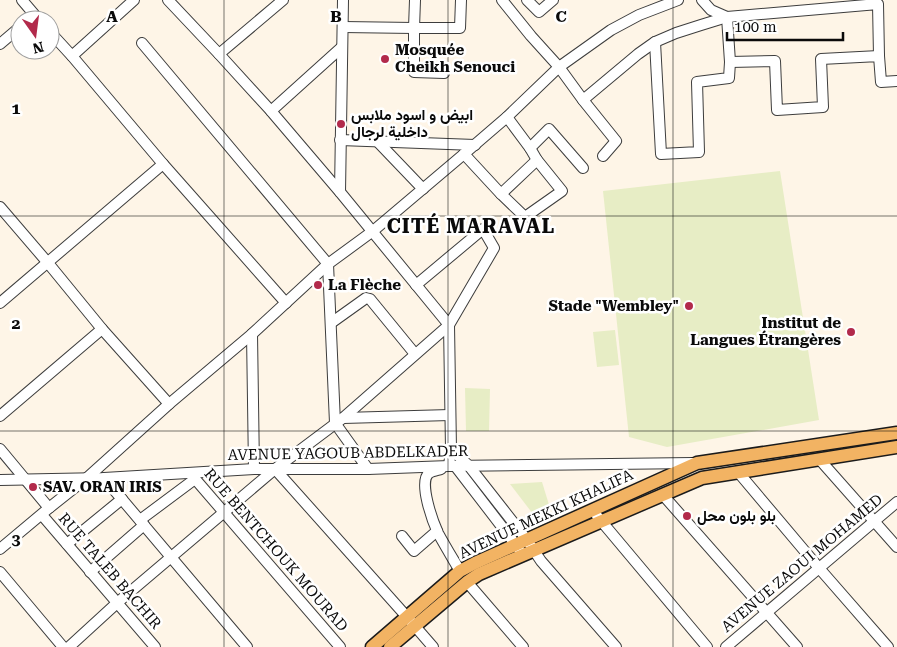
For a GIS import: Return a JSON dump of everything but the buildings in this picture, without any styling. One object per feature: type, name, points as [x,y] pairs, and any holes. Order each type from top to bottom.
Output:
[{"type":"main road","name":"AVENUE MEKKI KHALIFA","points":[[528,550],[593,510],[697,463],[897,433]]},
{"type":"main road","name":"AVENUE MEKKI KHALIFA","points":[[372,647],[411,621],[463,576],[479,574],[528,550],[702,478],[897,447]]},
{"type":"main road","name":"AVENUE MEKKI KHALIFA","points":[[390,647],[411,621]]},
{"type":"street","points":[[72,56],[134,0]]},
{"type":"street","points":[[220,54],[282,0]]},
{"type":"street","points":[[340,192],[343,0]]},
{"type":"street","points":[[416,0],[414,72],[444,73]]},
{"type":"street","points":[[343,27],[460,28],[461,0]]},
{"type":"street","points":[[502,0],[559,67],[616,141],[604,156]]},
{"type":"street","points":[[527,0],[539,12],[553,0]]},
{"type":"street","points":[[0,549],[88,477],[169,404],[252,334],[328,264],[373,232],[475,145],[559,67],[611,30],[639,15],[678,0]]},
{"type":"street","points":[[702,0],[711,10],[727,17]]},
{"type":"street","points":[[172,1],[271,111],[449,325],[452,466],[616,647]]},
{"type":"street","points":[[583,100],[638,54],[655,42],[676,33],[727,17],[846,4],[878,4],[881,82],[897,81]]},
{"type":"street","points":[[655,42],[661,154],[699,152],[697,82],[729,78],[730,62],[727,17]]},
{"type":"street","points":[[0,44],[10,36]]},
{"type":"street","points":[[60,43],[163,164],[286,303]]},
{"type":"street","points":[[142,43],[328,264],[339,421],[368,469]]},
{"type":"street","points":[[271,111],[342,47]]},
{"type":"street","points":[[730,62],[775,60],[777,110],[824,107],[821,59],[880,56]]},
{"type":"street","points":[[464,154],[525,217],[562,191],[506,117]]},
{"type":"street","points":[[530,148],[549,129],[583,168]]},
{"type":"street","points":[[340,140],[475,145]]},
{"type":"street","points":[[378,142],[423,189]]},
{"type":"street","points":[[501,194],[537,160]]},
{"type":"street","points":[[0,302],[163,164]]},
{"type":"street","points":[[0,207],[102,330],[169,404]]},
{"type":"street","points":[[69,647],[117,603],[275,469],[339,421],[449,325],[494,248],[483,229],[416,285]]},
{"type":"street","points":[[331,323],[366,298],[370,299],[415,354]]},
{"type":"street","points":[[0,416],[102,330]]},
{"type":"street","points":[[252,334],[254,469]]},
{"type":"street","points":[[339,421],[450,416]]},
{"type":"street","name":"RUE TALEB BACHIR","points":[[0,449],[25,480],[67,544],[155,647]]},
{"type":"street","points":[[451,449],[469,466],[528,550]]},
{"type":"street","points":[[820,460],[897,547]]},
{"type":"street","name":"AVENUE YAGOUB ABDELKADER","points":[[0,480],[192,476],[254,469],[368,469],[697,463]]},
{"type":"street","points":[[452,466],[430,472],[426,479],[425,488],[437,531],[463,576],[523,647]]},
{"type":"street","points":[[275,469],[433,647]]},
{"type":"street","points":[[738,472],[888,647]]},
{"type":"street","points":[[90,572],[192,476]]},
{"type":"street","name":"RUE BENTCHOUK MOURAD","points":[[192,476],[340,647]]},
{"type":"street","points":[[104,478],[248,647]]},
{"type":"street","points":[[663,495],[797,647]]},
{"type":"street","points":[[67,544],[122,499]]},
{"type":"street","name":"AVENUE ZAOUI MOHAMED","points":[[726,647],[897,502]]},
{"type":"street","points":[[593,510],[600,521],[707,647]]},
{"type":"street","points":[[402,536],[414,551],[437,531]]},
{"type":"street","points":[[0,572],[63,647]]},
{"type":"green space","points":[[780,171],[819,420],[667,447],[629,437],[603,191]]},
{"type":"green space","points":[[615,330],[619,365],[597,367],[593,332]]},
{"type":"green space","points":[[465,388],[490,389],[489,431],[466,431]]},
{"type":"green space","points":[[542,482],[550,508],[533,514],[510,484]]},
{"type":"place","name":"Mosquée Cheikh Senouci","points":[[385,59]]},
{"type":"place","name":"ابيض و اسود ملابس داخلية لرجال","points":[[341,124]]},
{"type":"place","name":"La Flèche","points":[[318,285]]},
{"type":"place","name":"Stade \"Wembley\"","points":[[689,306]]},
{"type":"place","name":"Institut de Langues Étrangères","points":[[851,332]]},
{"type":"place","name":"SAV. ORAN IRIS","points":[[33,487]]},
{"type":"place","name":"بلو بلون محل","points":[[687,516]]},
{"type":"district","name":"CITÉ MARAVAL","points":[[471,226]]}]
